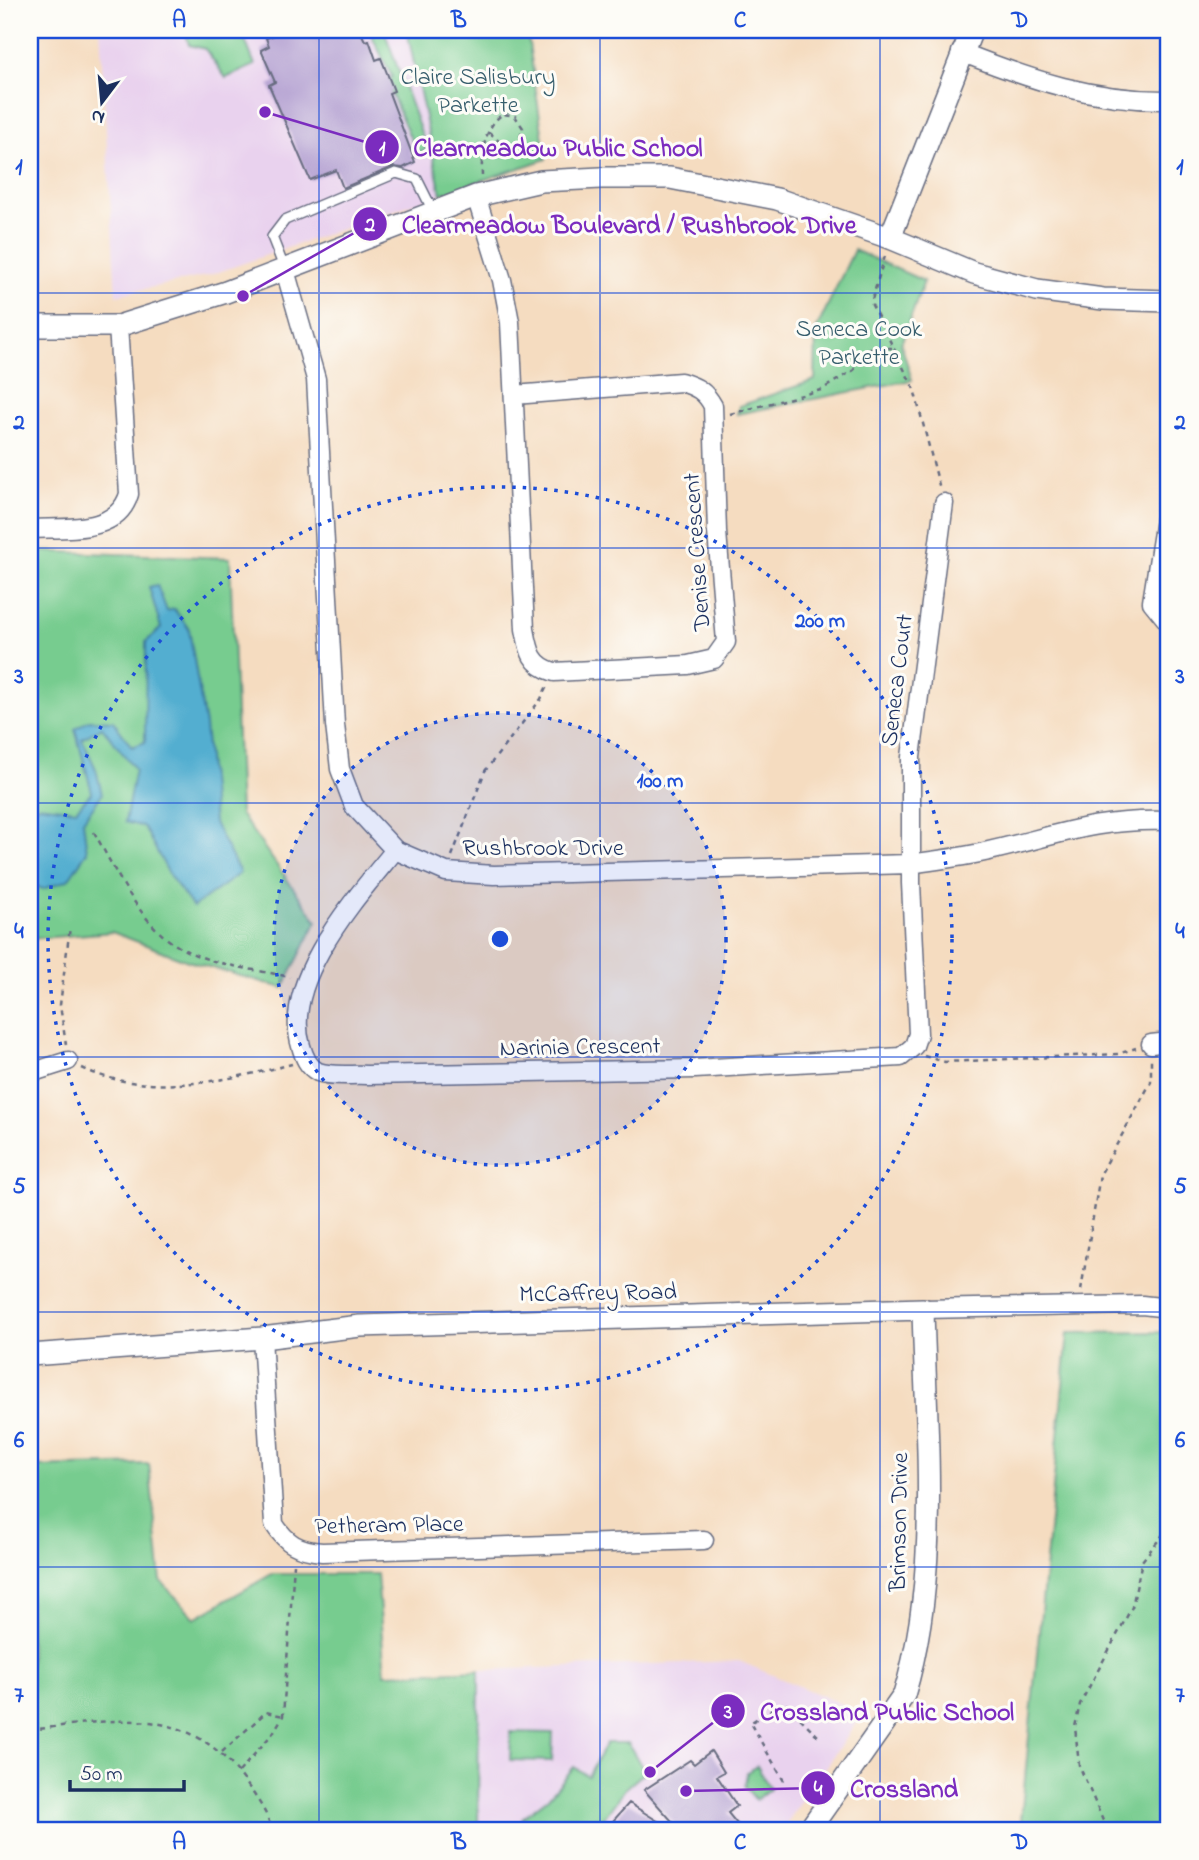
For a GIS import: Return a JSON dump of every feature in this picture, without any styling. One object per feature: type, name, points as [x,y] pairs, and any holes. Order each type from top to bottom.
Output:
[{"type":"street","points":[[888,246],[961,52],[972,30]]},
{"type":"street","points":[[961,52],[1079,93],[1140,100],[1169,100]]},
{"type":"street","points":[[30,326],[118,326],[160,315],[433,213],[479,186],[541,181],[670,178],[777,199],[888,246],[974,274],[1037,290],[1103,299],[1169,301]]},
{"type":"street","points":[[479,186],[510,322],[524,629],[535,663],[554,671]]},
{"type":"street","name":"Rushbrook Drive","points":[[285,270],[316,379],[335,725],[340,769],[354,806],[396,850],[446,872],[494,875],[911,864],[978,853],[1091,824],[1137,820],[1169,821]]},
{"type":"street","points":[[30,529],[98,525],[117,516],[125,507],[129,494],[118,326]]},
{"type":"street","name":"Denise Crescent","points":[[514,394],[681,382],[698,387],[707,395],[713,406],[717,533],[726,627],[726,642],[722,650],[714,659],[705,663],[554,671]]},
{"type":"street","points":[[1169,494],[1152,602],[1169,623]]},
{"type":"street","name":"Seneca Court","points":[[911,864],[911,757],[944,503]]},
{"type":"street","points":[[305,1060],[298,1037],[306,980],[337,926],[396,850]]},
{"type":"street","points":[[908,1052],[914,1046],[918,1024],[911,864]]},
{"type":"street","name":"Narinia Crescent","points":[[305,1060],[318,1072],[380,1075],[695,1069],[894,1059],[908,1052]]},
{"type":"street","points":[[30,1073],[68,1061]]},
{"type":"street","name":"McCaffrey Road","points":[[30,1355],[262,1338],[360,1326],[923,1309],[1078,1306],[1169,1308]]},
{"type":"street","name":"Brimson Drive","points":[[809,1830],[904,1695],[912,1670],[928,1573],[923,1309]]},
{"type":"street","name":"Petheram Place","points":[[262,1338],[274,1524],[295,1548],[322,1552],[704,1539]]},
{"type":"lane","points":[[285,270],[272,237],[285,220],[396,173],[416,179],[433,213]]},
{"type":"path","points":[[479,186],[487,130],[503,114],[515,116],[523,128],[519,142],[503,146],[487,130]]},
{"type":"path","points":[[888,246],[871,303],[914,389],[944,503]]},
{"type":"path","points":[[714,421],[743,409],[821,390],[854,370],[858,355],[870,348],[892,348]]},
{"type":"path","points":[[446,872],[485,771],[541,699],[554,671]]},
{"type":"path","points":[[94,832],[134,904],[175,945],[220,961],[306,980]]},
{"type":"path","points":[[70,927],[60,1005],[68,1061],[97,1075],[152,1083],[207,1081],[305,1060]]},
{"type":"path","points":[[908,1052],[945,1062],[1118,1054],[1160,1043],[1151,1082],[1100,1175],[1078,1306]]},
{"type":"path","points":[[1107,1830],[1079,1765],[1075,1727],[1080,1704],[1132,1606],[1142,1561],[1169,1527]]},
{"type":"path","points":[[239,1772],[273,1733],[283,1716],[295,1548]]},
{"type":"path","points":[[784,1781],[750,1723],[784,1702],[820,1737]]},
{"type":"path","points":[[221,1753],[266,1712],[283,1716]]},
{"type":"path","points":[[30,1730],[110,1721],[153,1720],[192,1734],[221,1753],[239,1772],[254,1794],[271,1830]]},
{"type":"shaded area","points":[[100,30],[407,30],[441,194],[210,275],[116,295]]},
{"type":"shaded area","points":[[739,1661],[863,1713],[782,1830],[478,1830],[479,1670]]},
{"type":"green space","points":[[185,30],[241,30],[255,65],[226,78],[205,49],[189,45]]},
{"type":"green space","points":[[369,30],[384,30],[427,149],[417,154],[386,81],[392,77]]},
{"type":"green space","name":"Claire Salisbury Parkette","points":[[407,30],[527,30],[546,159],[441,194]]},
{"type":"green space","name":"Seneca Cook Parkette","points":[[854,250],[924,281],[901,344],[912,380],[737,414],[739,406],[815,380],[816,330]]},
{"type":"green space","points":[[30,551],[230,558],[240,814],[317,921],[283,988],[188,961],[112,932],[30,939]]},
{"type":"green space","points":[[1169,1332],[1169,1830],[1020,1830],[1068,1333]]},
{"type":"green space","points":[[149,1464],[161,1581],[195,1618],[272,1574],[377,1574],[385,1674],[479,1670],[478,1830],[30,1830],[30,1467]]},
{"type":"green space","points":[[511,1732],[553,1733],[552,1761],[510,1760]]},
{"type":"green space","points":[[606,1743],[628,1743],[645,1772],[625,1789],[595,1830],[528,1830],[522,1818],[548,1798],[574,1767],[588,1776]]},
{"type":"green space","points":[[757,1766],[770,1789],[756,1800],[745,1787],[747,1772]]},
{"type":"water","points":[[157,585],[167,611],[174,609],[189,629],[205,725],[214,823],[240,873],[193,907],[170,876],[144,827],[125,822],[135,769],[102,727],[82,739],[96,769],[102,794],[83,821],[87,852],[68,880],[43,889],[30,884],[30,809],[39,805],[76,810],[92,792],[75,729],[89,720],[113,721],[132,747],[145,742],[146,642],[161,628],[149,587]]},
{"type":"building","points":[[289,30],[360,30],[365,41],[369,40],[376,60],[381,58],[394,91],[389,93],[415,162],[403,168],[393,167],[343,188],[336,170],[310,180],[269,85],[275,82],[261,50],[269,46],[266,38]]},
{"type":"building","points":[[711,1751],[724,1772],[717,1776],[737,1806],[728,1813],[742,1830],[680,1830],[644,1790],[690,1760],[694,1764]]},
{"type":"building","points":[[629,1803],[672,1830],[605,1830]]},
{"type":"place","name":"Clearmeadow Public School","points":[[265,112]]},
{"type":"place","name":"Clearmeadow Boulevard / Rushbrook Drive","points":[[243,296]]},
{"type":"place","name":"Crossland Public School","points":[[650,1772]]},
{"type":"place","name":"Crossland","points":[[686,1791]]}]
